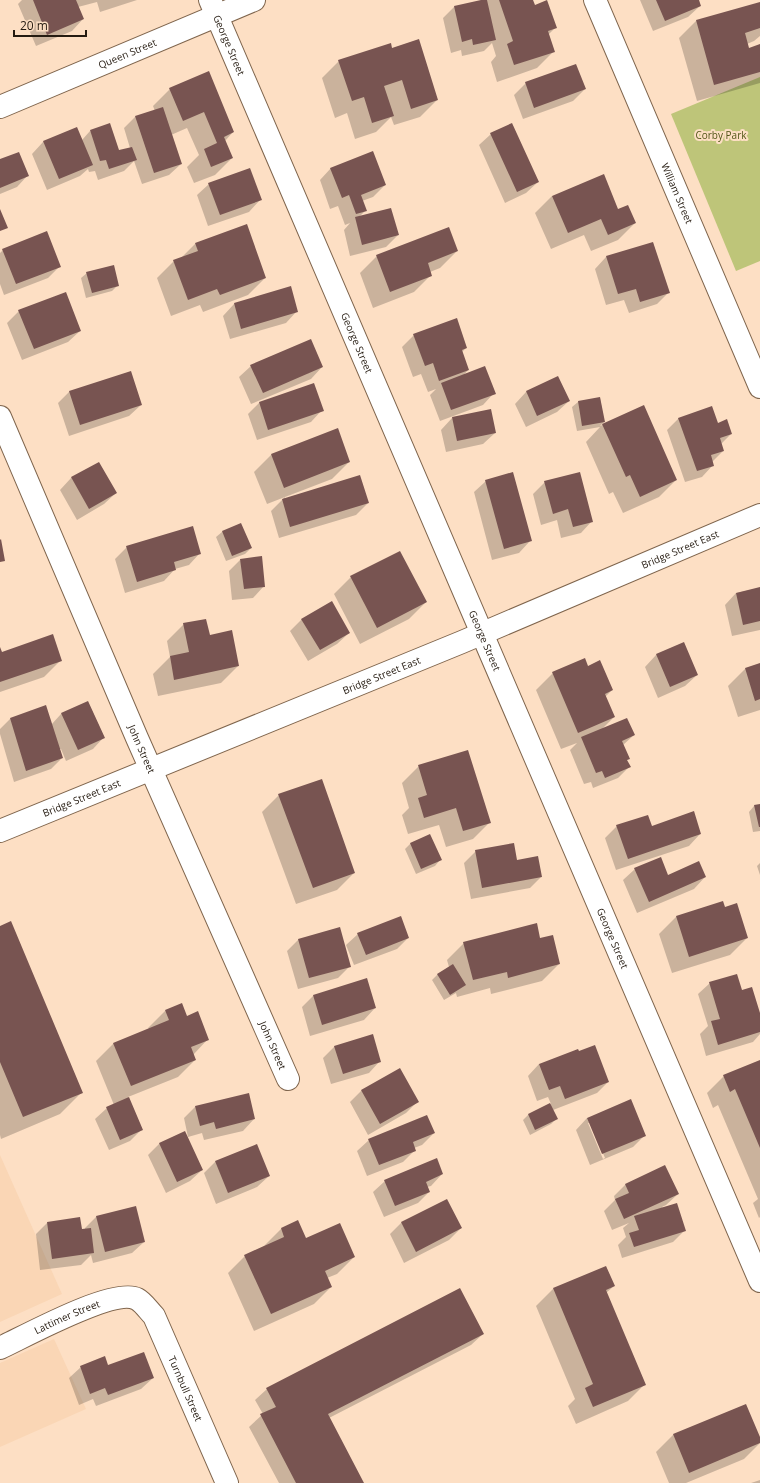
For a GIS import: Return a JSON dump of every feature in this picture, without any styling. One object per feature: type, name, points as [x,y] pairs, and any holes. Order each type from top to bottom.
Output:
[{"type":"street","name":"Queen Street","points":[[0,107],[214,8],[254,0]]},
{"type":"street","name":"William Street","points":[[595,0],[760,387]]},
{"type":"street","name":"George Street","points":[[214,8],[760,1281]]},
{"type":"street","name":"John Street","points":[[0,417],[150,768],[288,1079]]},
{"type":"street","name":"Bridge Street East","points":[[0,831],[150,768],[482,633],[760,515]]},
{"type":"street","name":"Lattimer Street","points":[[0,1348],[87,1307],[122,1297],[136,1299]]},
{"type":"street","name":"Turnbull Street","points":[[136,1299],[154,1316],[227,1483]]},
{"type":"shaded area","points":[[0,1155],[62,1294],[0,1322]]},
{"type":"shaded area","points":[[54,1339],[86,1409],[0,1447],[0,1363]]},
{"type":"green space","name":"Corby Park","points":[[760,77],[760,261],[736,271],[671,114]]},
{"type":"building","points":[[33,0],[76,0],[84,19],[47,35]]},
{"type":"building","points":[[487,0],[496,40],[473,45],[472,39],[462,42],[454,6]]},
{"type":"building","points":[[499,0],[533,0],[535,5],[547,0],[557,28],[548,31],[555,52],[514,65],[507,44],[513,41]]},
{"type":"building","points":[[656,0],[699,0],[701,6],[665,21]]},
{"type":"building","points":[[760,2],[760,28],[745,33],[749,48],[760,44],[760,72],[714,85],[696,20]]},
{"type":"building","points":[[419,39],[438,100],[411,109],[402,80],[384,86],[394,116],[372,123],[364,97],[352,101],[338,60],[391,43],[392,48]]},
{"type":"building","points":[[576,64],[586,89],[534,108],[525,82]]},
{"type":"building","points":[[209,71],[234,132],[224,137],[233,158],[211,167],[204,149],[217,143],[204,112],[183,121],[169,88]]},
{"type":"building","points":[[163,107],[182,164],[154,173],[135,116]]},
{"type":"building","points":[[110,123],[119,150],[132,147],[137,160],[109,169],[106,160],[100,161],[90,130]]},
{"type":"building","points":[[512,123],[539,182],[517,192],[490,133]]},
{"type":"building","points":[[77,127],[93,165],[59,179],[43,141]]},
{"type":"building","points":[[373,151],[386,185],[361,195],[367,211],[356,214],[349,195],[342,198],[330,168]]},
{"type":"building","points":[[19,152],[29,176],[0,188],[0,159]]},
{"type":"building","points":[[250,168],[262,200],[220,215],[208,183]]},
{"type":"building","points":[[604,174],[618,209],[628,205],[636,223],[608,235],[601,219],[568,233],[552,196]]},
{"type":"building","points":[[391,208],[399,235],[362,245],[355,217]]},
{"type":"building","points":[[0,209],[8,228],[0,231]]},
{"type":"building","points":[[247,224],[266,278],[220,295],[217,289],[188,300],[173,260],[198,251],[195,243]]},
{"type":"building","points":[[449,227],[458,251],[428,263],[432,276],[390,292],[376,255]]},
{"type":"building","points":[[47,231],[61,267],[16,284],[2,249]]},
{"type":"building","points":[[653,242],[670,293],[640,302],[636,289],[618,294],[606,256]]},
{"type":"building","points":[[114,265],[119,286],[92,293],[86,272]]},
{"type":"building","points":[[291,286],[298,312],[241,329],[234,303]]},
{"type":"building","points":[[66,292],[81,331],[34,349],[18,310]]},
{"type":"building","points":[[457,318],[467,348],[462,350],[469,370],[439,381],[433,363],[425,366],[413,334]]},
{"type":"building","points":[[311,339],[323,367],[263,393],[250,365]]},
{"type":"building","points":[[485,366],[496,394],[451,410],[441,383]]},
{"type":"building","points":[[131,371],[142,405],[80,425],[69,391]]},
{"type":"building","points":[[558,376],[570,401],[537,416],[526,391]]},
{"type":"building","points":[[314,383],[324,411],[268,430],[259,402]]},
{"type":"building","points":[[600,397],[605,422],[582,426],[578,401]]},
{"type":"building","points":[[644,405],[677,480],[640,497],[630,475],[626,477],[602,424]]},
{"type":"building","points":[[712,406],[718,423],[727,419],[732,434],[720,438],[724,451],[711,455],[714,466],[697,471],[678,418]]},
{"type":"building","points":[[491,409],[496,433],[457,441],[452,417]]},
{"type":"building","points":[[338,428],[350,462],[284,488],[271,454]]},
{"type":"building","points":[[99,462],[117,493],[89,509],[71,477]]},
{"type":"building","points":[[513,472],[532,541],[504,549],[485,480]]},
{"type":"building","points":[[580,472],[593,522],[573,527],[568,509],[553,514],[544,481]]},
{"type":"building","points":[[360,475],[369,503],[290,527],[282,499]]},
{"type":"building","points":[[241,523],[252,548],[232,556],[222,531]]},
{"type":"building","points":[[193,526],[201,554],[174,562],[176,570],[137,582],[126,546]]},
{"type":"building","points":[[1,539],[5,561],[0,562],[0,540]]},
{"type":"building","points":[[400,551],[427,602],[377,628],[350,576]]},
{"type":"building","points":[[262,556],[265,587],[244,589],[240,559]]},
{"type":"building","points":[[760,587],[760,621],[743,625],[736,593]]},
{"type":"building","points":[[332,601],[350,633],[320,650],[301,619]]},
{"type":"building","points":[[206,619],[210,635],[232,630],[239,666],[174,680],[170,656],[189,652],[183,623]]},
{"type":"building","points":[[53,634],[62,661],[0,682],[0,647],[2,652]]},
{"type":"building","points":[[684,642],[698,675],[670,687],[656,654]]},
{"type":"building","points":[[585,658],[588,666],[600,660],[613,690],[605,694],[615,717],[578,733],[552,672]]},
{"type":"building","points":[[760,663],[760,699],[755,701],[745,668]]},
{"type":"building","points":[[88,701],[105,738],[78,750],[61,713]]},
{"type":"building","points":[[46,705],[63,758],[26,771],[10,718]]},
{"type":"building","points":[[627,718],[635,735],[622,741],[630,759],[627,760],[631,767],[605,778],[602,771],[596,773],[581,737]]},
{"type":"building","points":[[468,750],[491,823],[463,831],[456,808],[424,818],[418,798],[427,795],[418,765]]},
{"type":"building","points":[[322,779],[355,873],[313,888],[278,794]]},
{"type":"building","points":[[760,804],[760,827],[759,827],[754,805]]},
{"type":"building","points":[[694,811],[701,834],[628,859],[616,825],[648,815],[652,826]]},
{"type":"building","points":[[430,834],[442,860],[421,869],[410,843]]},
{"type":"building","points":[[514,843],[517,860],[538,856],[542,877],[482,888],[475,850]]},
{"type":"building","points":[[661,857],[668,875],[699,861],[706,877],[649,902],[634,868]]},
{"type":"building","points":[[723,901],[725,907],[737,903],[748,938],[689,957],[676,916]]},
{"type":"building","points":[[401,916],[409,938],[366,955],[357,933]]},
{"type":"building","points":[[11,921],[83,1093],[23,1117],[0,1062],[0,926]]},
{"type":"building","points":[[537,923],[540,938],[553,935],[560,964],[508,978],[507,972],[473,980],[463,942]]},
{"type":"building","points":[[340,927],[351,967],[309,978],[298,939]]},
{"type":"building","points":[[453,964],[466,985],[450,995],[437,974]]},
{"type":"building","points":[[737,974],[742,990],[752,987],[760,1013],[760,1032],[718,1045],[711,1021],[720,1019],[709,982]]},
{"type":"building","points":[[367,978],[376,1008],[322,1025],[313,995]]},
{"type":"building","points":[[182,1003],[187,1016],[198,1011],[209,1040],[191,1047],[196,1060],[131,1086],[113,1043],[169,1020],[165,1010]]},
{"type":"building","points":[[373,1034],[381,1062],[343,1074],[334,1046]]},
{"type":"building","points":[[595,1045],[609,1082],[565,1099],[560,1086],[549,1090],[539,1064],[578,1049],[579,1051]]},
{"type":"building","points":[[760,1060],[760,1148],[735,1089],[730,1092],[723,1075]]},
{"type":"building","points":[[400,1068],[419,1102],[380,1124],[361,1090]]},
{"type":"building","points":[[249,1093],[255,1119],[216,1129],[214,1122],[200,1126],[195,1106]]},
{"type":"building","points":[[129,1097],[143,1130],[120,1140],[106,1107]]},
{"type":"building","points":[[631,1099],[646,1136],[602,1154],[587,1118]]},
{"type":"building","points":[[550,1103],[558,1119],[535,1130],[528,1114]]},
{"type":"building","points":[[427,1115],[435,1133],[413,1142],[416,1151],[379,1165],[368,1139]]},
{"type":"building","points":[[185,1131],[203,1170],[177,1182],[159,1143]]},
{"type":"building","points":[[257,1144],[270,1176],[228,1193],[215,1161]]},
{"type":"building","points":[[437,1158],[443,1174],[426,1182],[430,1192],[395,1206],[384,1180]]},
{"type":"building","points":[[665,1165],[679,1194],[624,1219],[615,1199],[629,1193],[625,1184]]},
{"type":"building","points":[[447,1199],[462,1228],[416,1252],[401,1222]]},
{"type":"building","points":[[677,1203],[686,1231],[634,1247],[629,1233],[639,1230],[634,1216]]},
{"type":"building","points":[[136,1206],[145,1242],[105,1252],[96,1216]]},
{"type":"building","points":[[80,1217],[82,1229],[91,1228],[94,1253],[52,1259],[47,1222]]},
{"type":"building","points":[[298,1220],[306,1238],[340,1223],[355,1257],[325,1271],[332,1287],[271,1314],[244,1255],[284,1237],[281,1228]]},
{"type":"building","points":[[606,1266],[615,1286],[606,1290],[646,1385],[593,1407],[585,1388],[593,1384],[553,1288]]},
{"type":"building","points":[[460,1288],[484,1334],[328,1414],[364,1483],[296,1483],[260,1414],[276,1407],[266,1388]]},
{"type":"building","points":[[144,1352],[154,1378],[108,1395],[105,1388],[90,1394],[80,1366],[105,1356],[108,1365]]},
{"type":"building","points":[[746,1404],[760,1437],[760,1443],[689,1473],[673,1434]]}]
